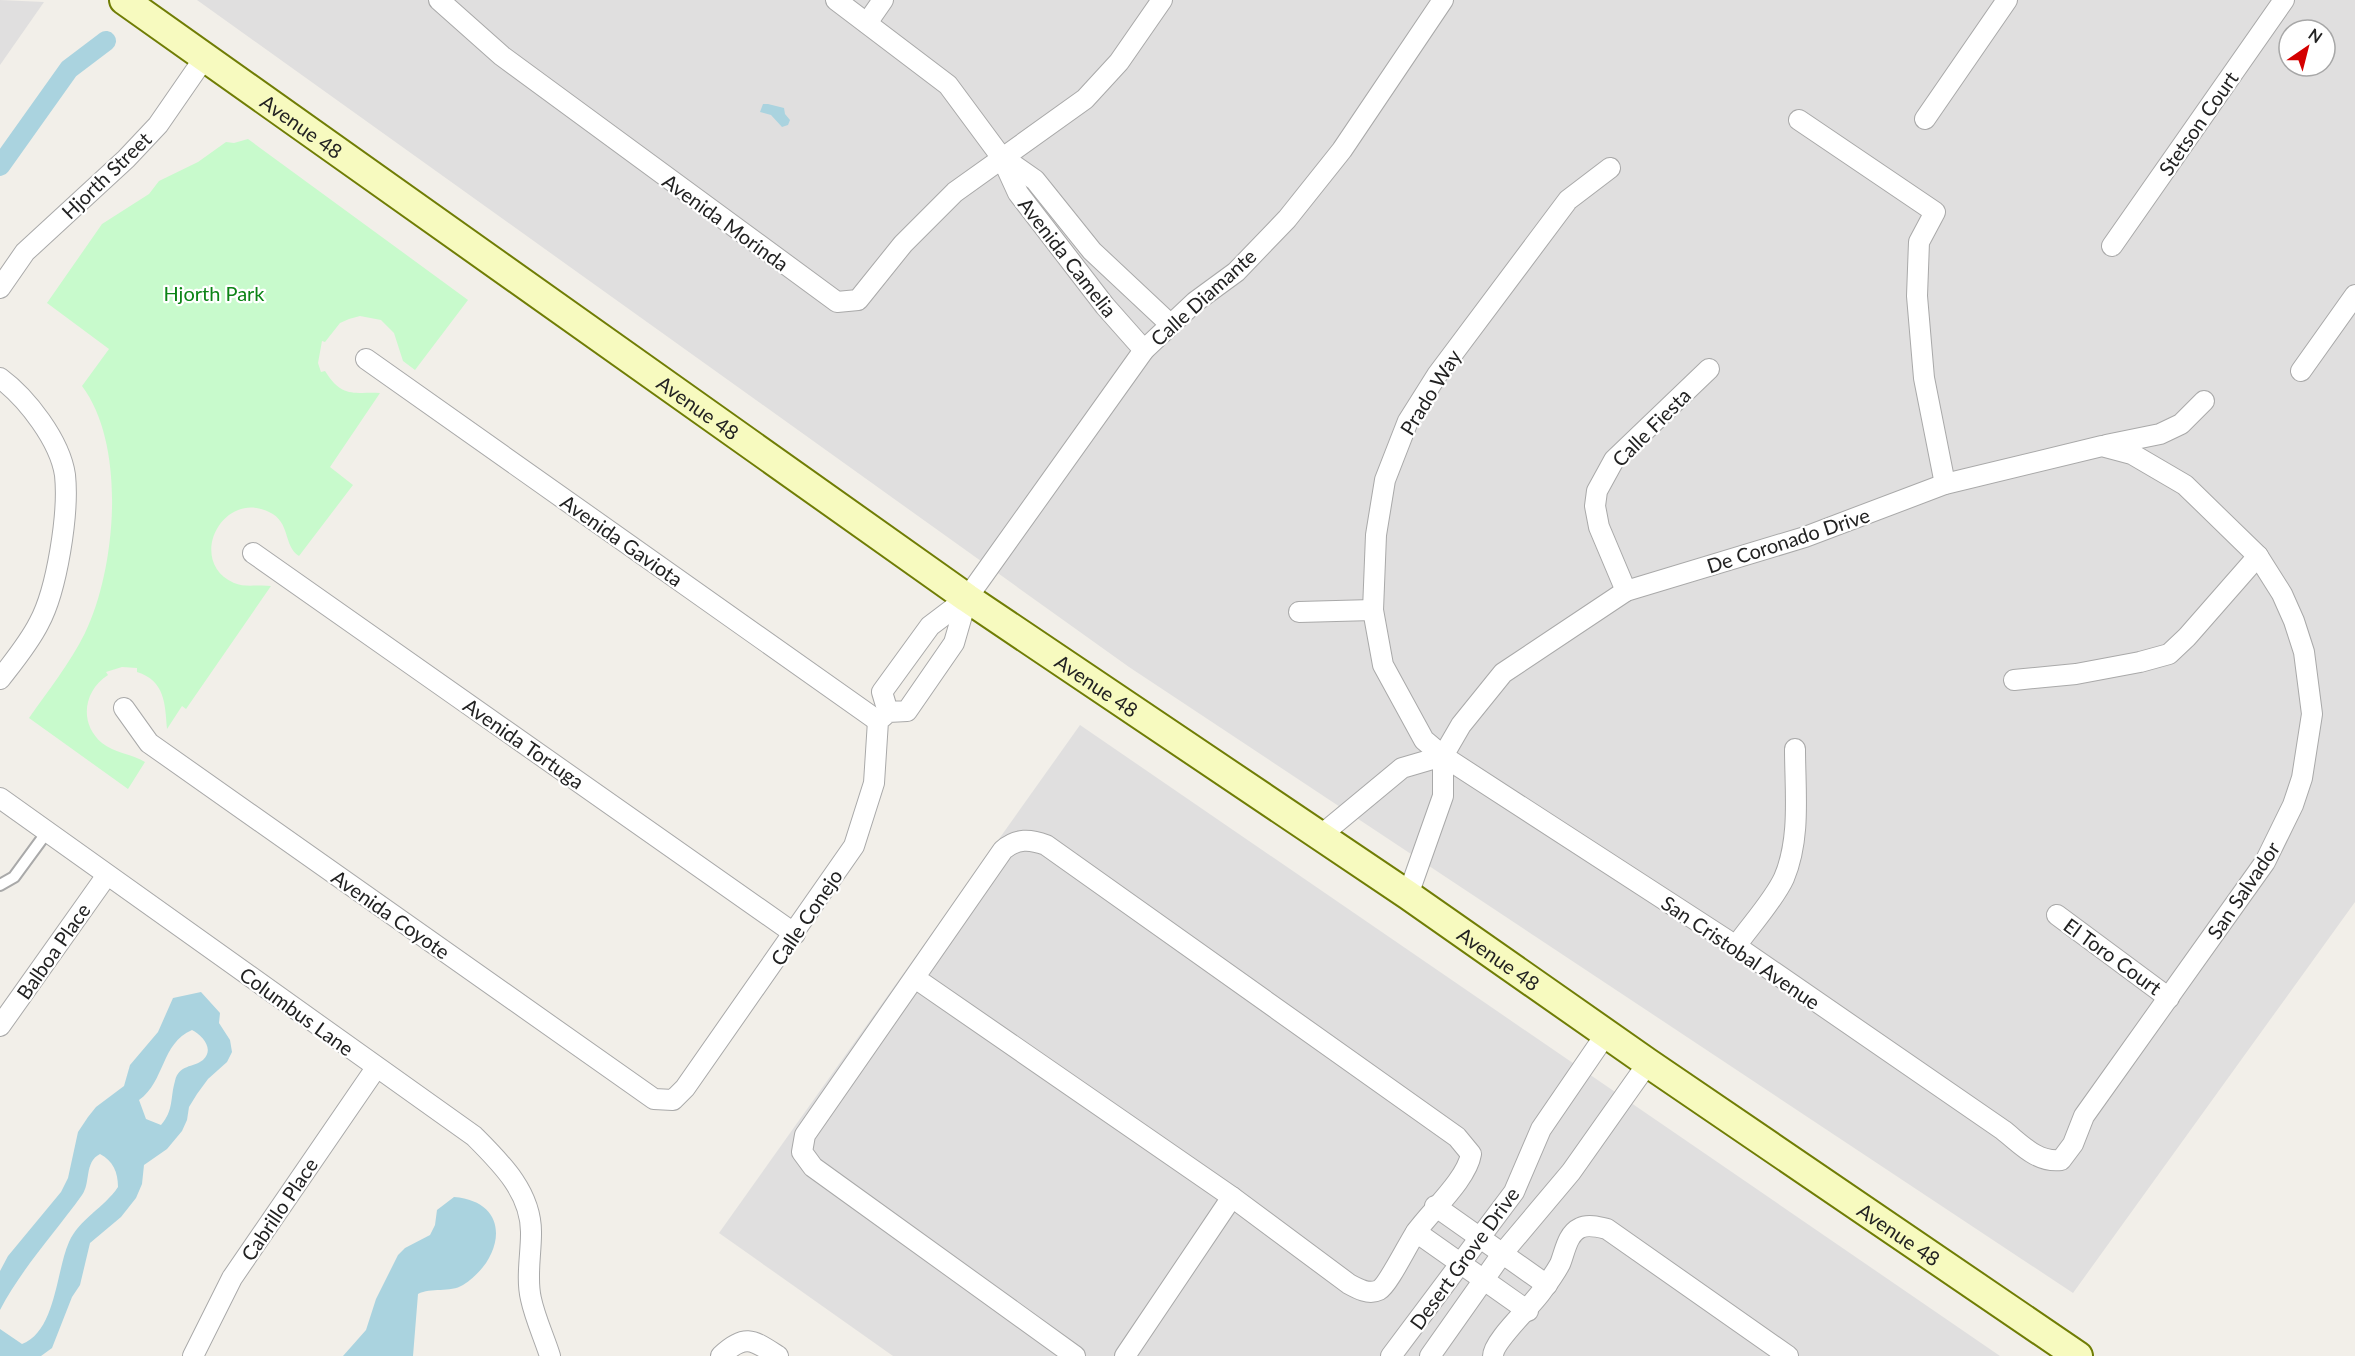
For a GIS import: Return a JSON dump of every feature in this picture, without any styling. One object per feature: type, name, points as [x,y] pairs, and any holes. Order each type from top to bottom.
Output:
[{"type":"main road","name":"Avenue 48","points":[[124,0],[968,598],[1408,895],[1648,1063],[2078,1356]]},
{"type":"street","name":"Avenida Morinda","points":[[439,0],[502,56],[837,302],[858,300],[903,244],[955,192],[1085,99],[1119,62],[1162,0]]},
{"type":"street","name":"Avenida Camelia","points":[[836,0],[948,85],[1002,158],[1018,193],[1087,283],[1144,350]]},
{"type":"street","points":[[867,23],[883,0]]},
{"type":"street","name":"Calle Diamante","points":[[968,598],[1144,350],[1195,303],[1236,272],[1287,219],[1342,150],[1443,0]]},
{"type":"street","points":[[1925,119],[2007,0]]},
{"type":"street","name":"Stetson Court","points":[[2112,246],[2284,0]]},
{"type":"street","name":"Hjorth Street","points":[[0,288],[25,252],[126,159],[158,125],[205,57]]},
{"type":"street","points":[[1799,120],[1935,212],[1919,242],[1917,296],[1924,378],[1945,484]]},
{"type":"street","name":"Avenida Camelia","points":[[1002,158],[1035,180],[1092,251],[1171,325]]},
{"type":"street","name":"Prado Way","points":[[1443,756],[1424,740],[1383,666],[1373,610],[1380,503],[1395,451],[1408,422],[1437,375],[1568,200],[1610,168]]},
{"type":"street","points":[[1087,283],[1107,266]]},
{"type":"street","points":[[2301,371],[2355,295]]},
{"type":"street","name":"Avenida Gaviota","points":[[366,359],[883,717]]},
{"type":"street","name":"Calle Fiesta","points":[[1626,591],[1599,527],[1595,506],[1597,491],[1614,460],[1708,369]]},
{"type":"street","points":[[0,378],[17,391],[47,429],[65,474],[63,522],[56,575],[40,622],[0,679]]},
{"type":"street","points":[[2102,446],[2160,434],[2181,424],[2204,401]]},
{"type":"street","name":"De Coronado Drive","points":[[1443,756],[1461,725],[1503,673],[1626,591],[1805,537],[1945,484],[2102,446],[2132,454],[2185,484]]},
{"type":"street","name":"San Salvador","points":[[2034,1154],[2049,1161],[2061,1160],[2073,1144],[2084,1116],[2265,862],[2293,805],[2304,769],[2312,714],[2304,652],[2282,594],[2258,556],[2185,484]]},
{"type":"street","name":"Avenida Tortuga","points":[[253,553],[795,934]]},
{"type":"street","points":[[2014,681],[2076,674],[2169,654],[2187,638],[2258,556]]},
{"type":"street","points":[[883,717],[907,711],[954,643],[968,598]]},
{"type":"street","name":"Calle Conejo","points":[[673,1100],[685,1088],[795,934],[854,846],[874,783],[883,717],[882,692],[930,626],[968,598]]},
{"type":"street","points":[[1299,612],[1373,610]]},
{"type":"street","name":"Avenida Coyote","points":[[124,708],[149,743],[654,1099],[673,1100]]},
{"type":"street","points":[[1736,946],[1783,880],[1790,860],[1795,834],[1795,749]]},
{"type":"street","points":[[1320,836],[1402,768],[1443,756],[1443,796],[1408,895]]},
{"type":"street","name":"San Cristobal Avenue","points":[[1443,756],[1736,946],[2003,1130],[2034,1154]]},
{"type":"street","name":"Columbus Lane","points":[[0,798],[474,1136],[505,1168],[523,1196],[531,1231],[529,1266],[531,1298],[550,1356]]},
{"type":"street","points":[[915,978],[1232,1197],[1349,1284],[1364,1291],[1373,1292],[1384,1287],[1416,1232],[1470,1162],[1472,1154],[1458,1137],[1046,845],[1025,840],[1017,841],[1003,850],[805,1135],[802,1152],[813,1167],[1075,1356]]},
{"type":"street","name":"Balboa Place","points":[[0,1026],[107,875]]},
{"type":"street","name":"El Toro Court","points":[[2057,915],[2169,998]]},
{"type":"street","name":"Desert Grove Drive","points":[[1391,1356],[1514,1192],[1541,1130],[1606,1034]]},
{"type":"street","name":"Desert Grove Drive","points":[[1430,1356],[1502,1254],[1571,1172],[1648,1063]]},
{"type":"street","name":"Cabrillo Place","points":[[193,1356],[232,1278],[376,1068]]},
{"type":"street","points":[[1514,1192],[1538,1209]]},
{"type":"street","points":[[1125,1356],[1232,1197]]},
{"type":"street","points":[[1435,1206],[1547,1285]]},
{"type":"street","points":[[1493,1356],[1497,1341],[1528,1311],[1547,1285],[1560,1264],[1573,1234],[1580,1228],[1588,1226],[1607,1228],[1788,1356]]},
{"type":"street","points":[[1416,1232],[1528,1311]]},
{"type":"street","points":[[721,1356],[744,1340],[754,1341],[777,1356]]},
{"type":"lane","points":[[0,885],[14,877],[47,832]]},
{"type":"shaded area","points":[[0,0],[44,2],[0,65]]},
{"type":"shaded area","points":[[197,0],[2355,0],[2355,902],[2073,1293],[1129,667]]},
{"type":"shaded area","points":[[1080,725],[2000,1356],[893,1356],[719,1233]]},
{"type":"green space","name":"Hjorth Park","points":[[248,139],[468,300],[415,370],[403,361],[394,333],[381,320],[360,316],[349,319],[340,323],[325,342],[322,341],[318,363],[321,372],[325,371],[342,390],[355,393],[380,393],[330,467],[353,485],[299,556],[294,552],[281,522],[269,512],[252,508],[237,510],[225,519],[216,531],[212,545],[213,560],[220,573],[234,583],[248,586],[271,586],[186,709],[182,706],[167,729],[162,694],[153,681],[137,672],[137,668],[122,667],[106,672],[108,675],[93,690],[89,699],[87,717],[90,727],[102,743],[145,762],[128,789],[29,718],[73,655],[96,606],[110,543],[112,508],[111,474],[106,441],[96,411],[82,386],[109,349],[47,303],[102,224],[149,194],[159,181],[198,162],[226,142],[234,143]]},
{"type":"water","points":[[763,104],[784,108],[790,120],[788,125],[782,127],[771,115],[760,112]]},
{"type":"water","points":[[201,992],[220,1013],[219,1023],[230,1040],[232,1052],[227,1062],[208,1079],[197,1094],[189,1107],[182,1131],[167,1149],[144,1165],[142,1184],[136,1198],[121,1217],[90,1243],[80,1285],[72,1297],[52,1348],[41,1356],[0,1356],[0,1329],[22,1344],[42,1327],[73,1234],[118,1187],[116,1172],[108,1160],[100,1154],[92,1162],[82,1195],[28,1265],[0,1310],[0,1271],[8,1256],[61,1192],[68,1178],[78,1132],[96,1107],[124,1086],[130,1065],[158,1032],[173,998]],"holes":[[[192,1030],[206,1043],[208,1051],[206,1056],[199,1063],[183,1069],[177,1076],[170,1109],[161,1125],[146,1119],[139,1100],[154,1083],[174,1044]]]},
{"type":"water","points":[[454,1197],[473,1201],[486,1209],[494,1220],[496,1233],[494,1247],[487,1261],[477,1274],[463,1285],[418,1294],[413,1356],[343,1356],[366,1330],[376,1299],[398,1255],[405,1248],[430,1235],[435,1225],[437,1210]]},
{"type":"waterway","points":[[0,166],[69,69],[106,41]]}]
